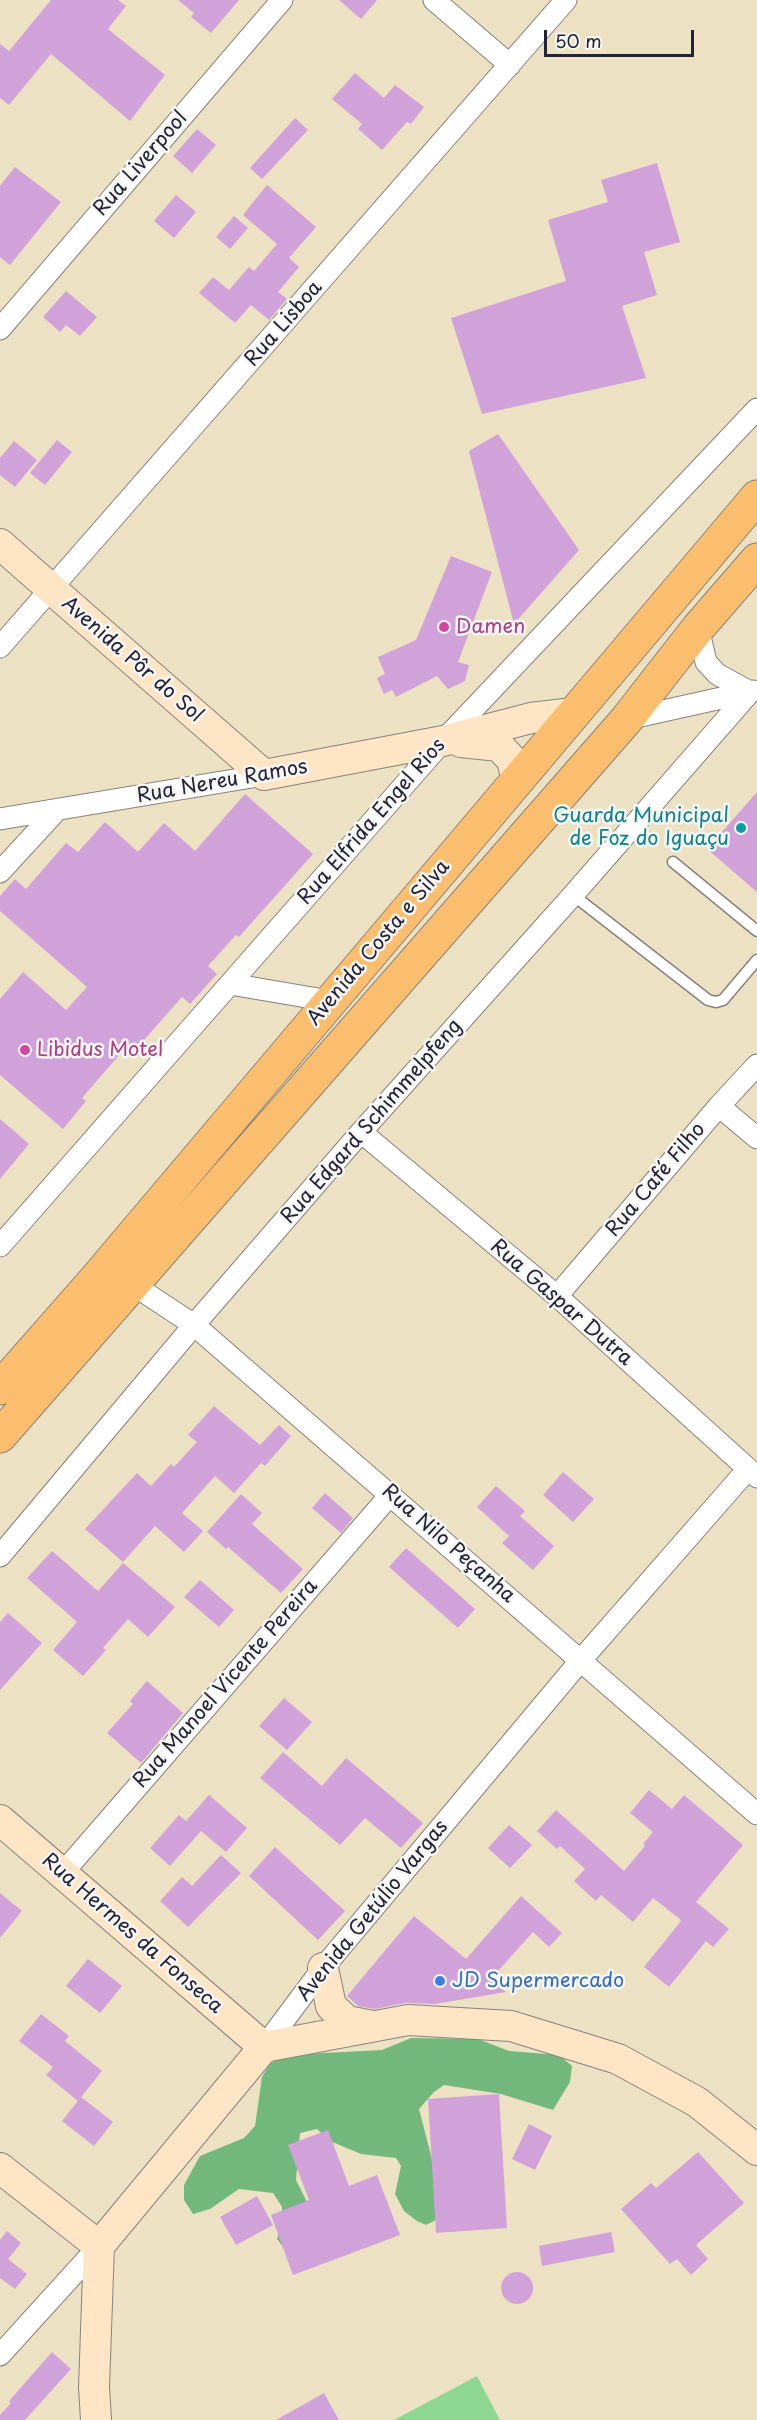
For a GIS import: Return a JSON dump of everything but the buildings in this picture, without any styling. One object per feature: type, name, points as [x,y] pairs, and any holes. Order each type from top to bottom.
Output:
[{"type":"main road","name":"Avenida Costa e Silva","points":[[0,1388],[95,1280],[757,497]]},
{"type":"main road","name":"Avenida Costa e Silva","points":[[0,1436],[627,719],[698,628],[757,560]]},
{"type":"street","name":"Rua Liverpool","points":[[0,329],[282,0]]},
{"type":"street","points":[[434,0],[510,65]]},
{"type":"street","name":"Rua Lisboa","points":[[0,647],[566,0]]},
{"type":"street","name":"Rua Elfrida Engel Rios","points":[[0,1246],[443,741],[757,409]]},
{"type":"street","name":"Avenida Pôr do Sol","points":[[0,544],[264,775]]},
{"type":"street","points":[[698,628],[705,662],[717,674],[753,691]]},
{"type":"street","points":[[627,719],[753,691]]},
{"type":"street","name":"Rua Edgard Schimmelpfeng","points":[[0,1556],[194,1325],[361,1132],[753,691]]},
{"type":"street","points":[[443,741],[531,718],[573,713]]},
{"type":"street","points":[[443,741],[480,742],[499,746],[512,760],[517,780]]},
{"type":"street","name":"Rua Nereu Ramos","points":[[0,819],[264,775],[443,741]]},
{"type":"street","points":[[0,872],[57,810]]},
{"type":"street","points":[[230,984],[330,1000]]},
{"type":"street","name":"Rua Café Filho","points":[[557,1296],[719,1106],[757,1065]]},
{"type":"street","points":[[719,1106],[757,1138]]},
{"type":"street","name":"Rua Gaspar Dutra","points":[[361,1132],[557,1296],[752,1473]]},
{"type":"street","name":"Rua Nilo Peçanha","points":[[132,1284],[194,1325],[757,1814]]},
{"type":"street","name":"Avenida Getúlio Vargas","points":[[0,2355],[99,2246],[264,2047],[323,1968],[581,1660],[752,1473]]},
{"type":"street","name":"Rua Manoel Vicente Pereira","points":[[61,1875],[391,1494]]},
{"type":"street","name":"Rua Hermes da Fonseca","points":[[0,1820],[61,1875],[264,2047]]},
{"type":"street","points":[[323,1968],[331,2006],[346,2021],[373,2026]]},
{"type":"street","points":[[264,2047],[408,2020],[511,2026],[618,2059],[697,2102],[757,2150]]},
{"type":"street","points":[[0,2168],[99,2246],[94,2387],[96,2420]]},
{"type":"lane","points":[[673,862],[757,931]]},
{"type":"lane","points":[[573,895],[708,1000],[716,1002],[723,1000],[757,960]]},
{"type":"green space","points":[[411,2038],[478,2039],[509,2051],[559,2055],[572,2066],[570,2082],[553,2110],[501,2094],[444,2085],[434,2092],[419,2109],[444,2206],[434,2221],[426,2225],[404,2211],[395,2194],[401,2166],[396,2158],[361,2154],[330,2141],[317,2129],[300,2133],[296,2180],[318,2224],[287,2252],[277,2239],[282,2223],[282,2207],[273,2193],[239,2189],[210,2209],[193,2214],[184,2200],[184,2185],[200,2156],[244,2138],[255,2126],[262,2077],[270,2064],[285,2055],[382,2050]]},
{"type":"green space","points":[[477,2376],[500,2420],[394,2420]]},
{"type":"place","name":"Damen","points":[[444,627]]},
{"type":"place","name":"Guarda Municipal de Foz do Iguaçu","points":[[741,828]]},
{"type":"place","name":"Libidus Motel","points":[[25,1050]]},
{"type":"place","name":"JD Supermercado","points":[[440,1981]]}]
